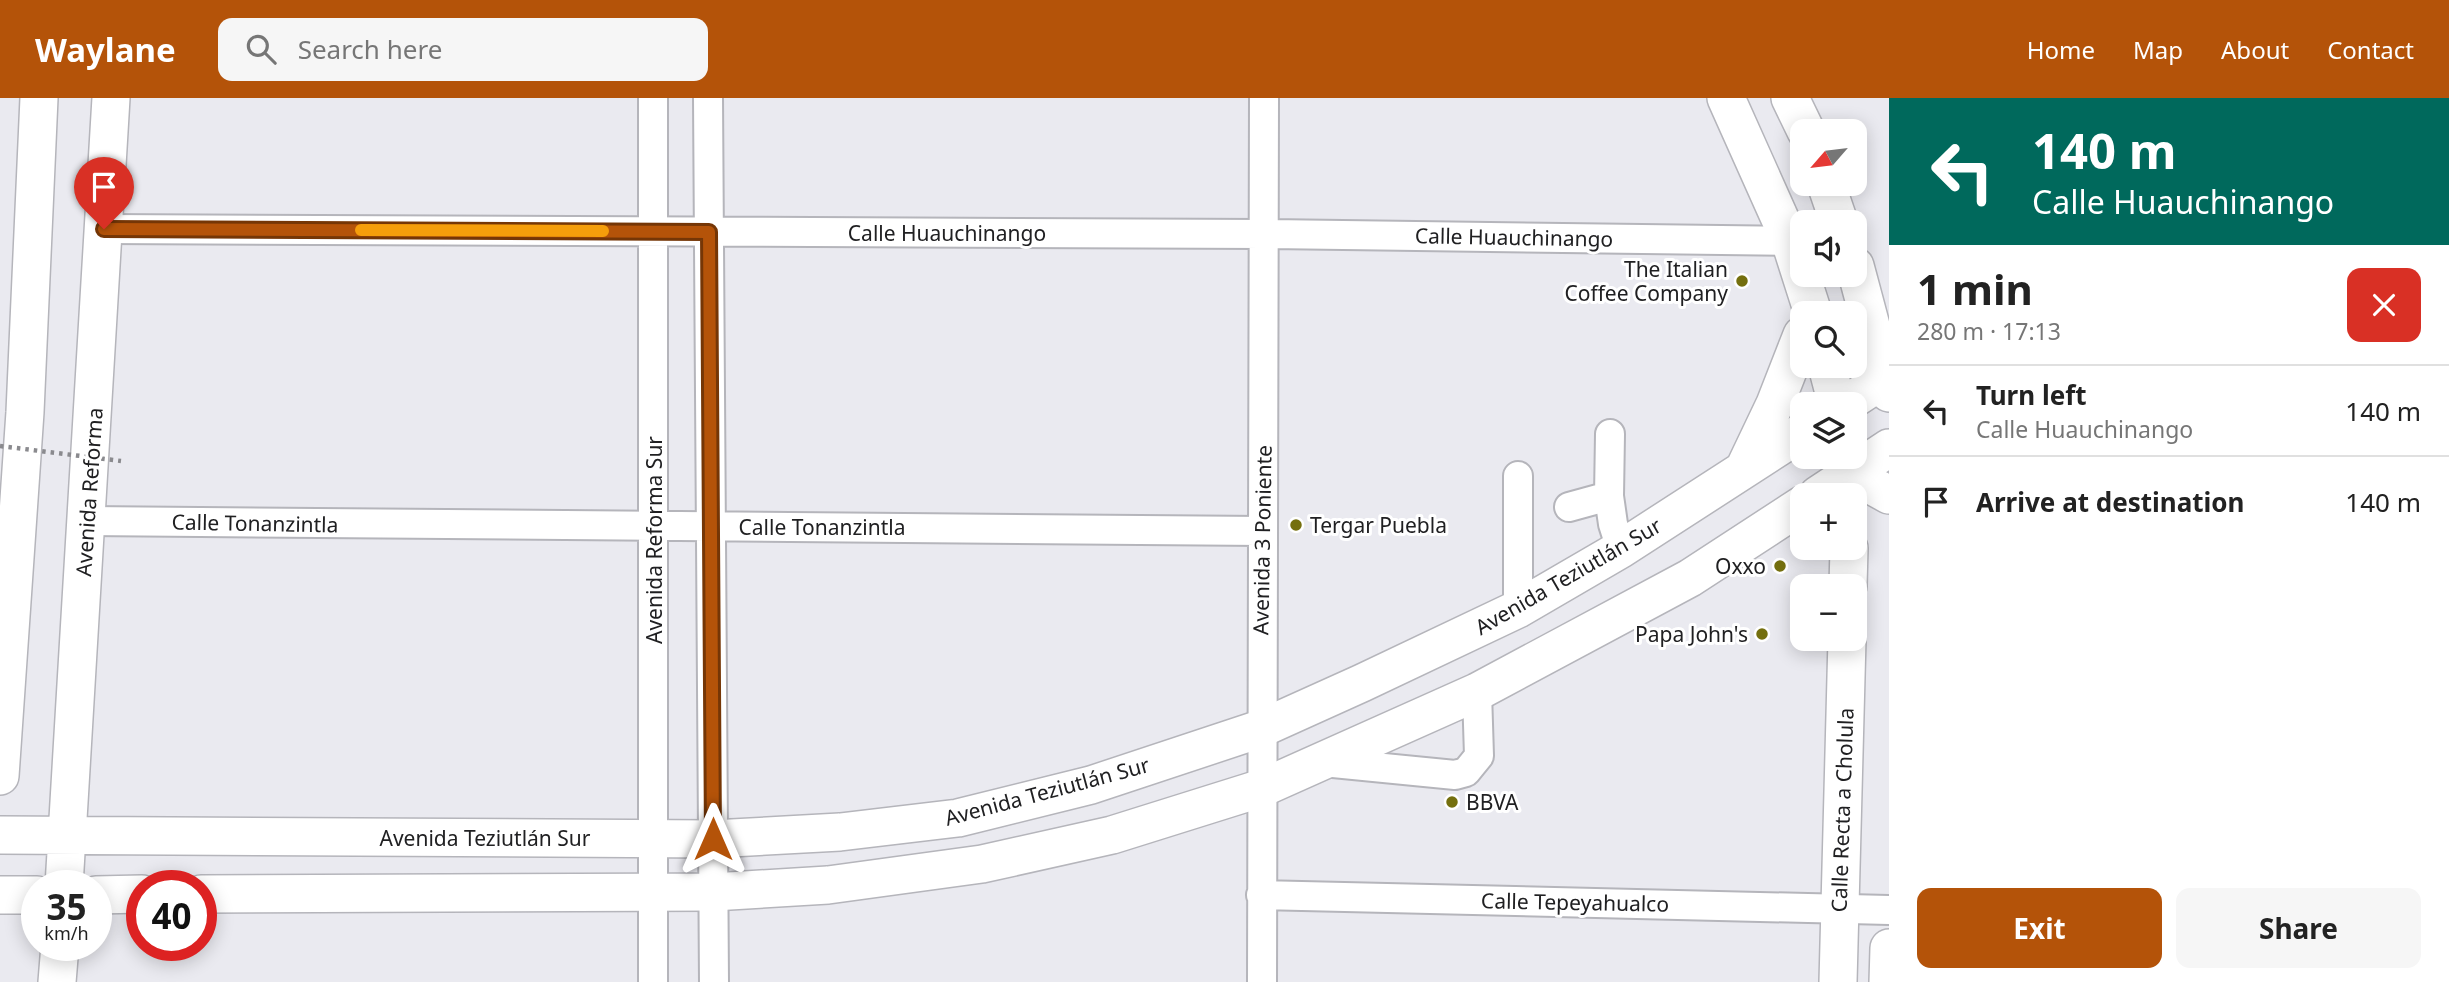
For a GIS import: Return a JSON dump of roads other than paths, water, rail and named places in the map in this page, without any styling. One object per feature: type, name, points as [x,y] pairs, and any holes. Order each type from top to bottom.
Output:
[{"type":"main road","points":[[0,776],[13,412],[40,98]]},
{"type":"main road","name":"Avenida Reforma","points":[[65,870],[111,98]]},
{"type":"main road","points":[[1726,98],[1790,241]]},
{"type":"main road","points":[[1790,98],[1800,119]]},
{"type":"main road","points":[[1867,281],[1889,300]]},
{"type":"main road","points":[[1861,287],[1888,383],[1867,394]]},
{"type":"main road","points":[[1743,471],[1771,414],[1790,366]]},
{"type":"main road","name":"Avenida Teziutlán Sur","points":[[0,835],[713,839],[840,832],[958,818],[1091,785],[1260,729],[1518,609],[1621,549],[1790,440]]},
{"type":"main road","points":[[1889,448],[1850,475],[1889,495]]},
{"type":"main road","points":[[217,894],[713,892],[828,885],[982,864],[1112,835],[1262,788],[1477,691],[1690,578],[1790,514]]},
{"type":"main road","name":"Calle Recta a Cholula","points":[[1838,982],[1847,651]]},
{"type":"main road","points":[[0,895],[21,895]]},
{"type":"main road","points":[[1888,982],[1889,948]]},
{"type":"main road","points":[[57,982],[59,961]]},
{"type":"street","name":"Avenida Reforma Sur","points":[[653,98],[653,982]]},
{"type":"street","points":[[708,98],[714,982]]},
{"type":"street","name":"Avenida 3 Poniente","points":[[1262,982],[1260,729],[1264,98]]},
{"type":"street","name":"Calle Huauchinango","points":[[104,229],[1264,234],[1790,241]]},
{"type":"street","points":[[1610,434],[1609,496],[1613,524],[1621,549]]},
{"type":"street","points":[[1518,476],[1518,609]]},
{"type":"street","points":[[1569,507],[1609,496]]},
{"type":"street","name":"Calle Tonanzintla","points":[[87,521],[1263,531]]},
{"type":"street","points":[[1323,762],[1455,775],[1466,772],[1479,756],[1477,691]]},
{"type":"street","name":"Calle Tepeyahualco","points":[[1261,895],[1889,910]]},
{"type":"place","name":"The Italian Coffee Company","points":[[1742,281]]},
{"type":"place","name":"Tergar Puebla","points":[[1296,525]]},
{"type":"place","name":"Oxxo","points":[[1780,566]]},
{"type":"place","name":"Papa John's","points":[[1762,634]]},
{"type":"place","name":"BBVA","points":[[1452,802]]}]
